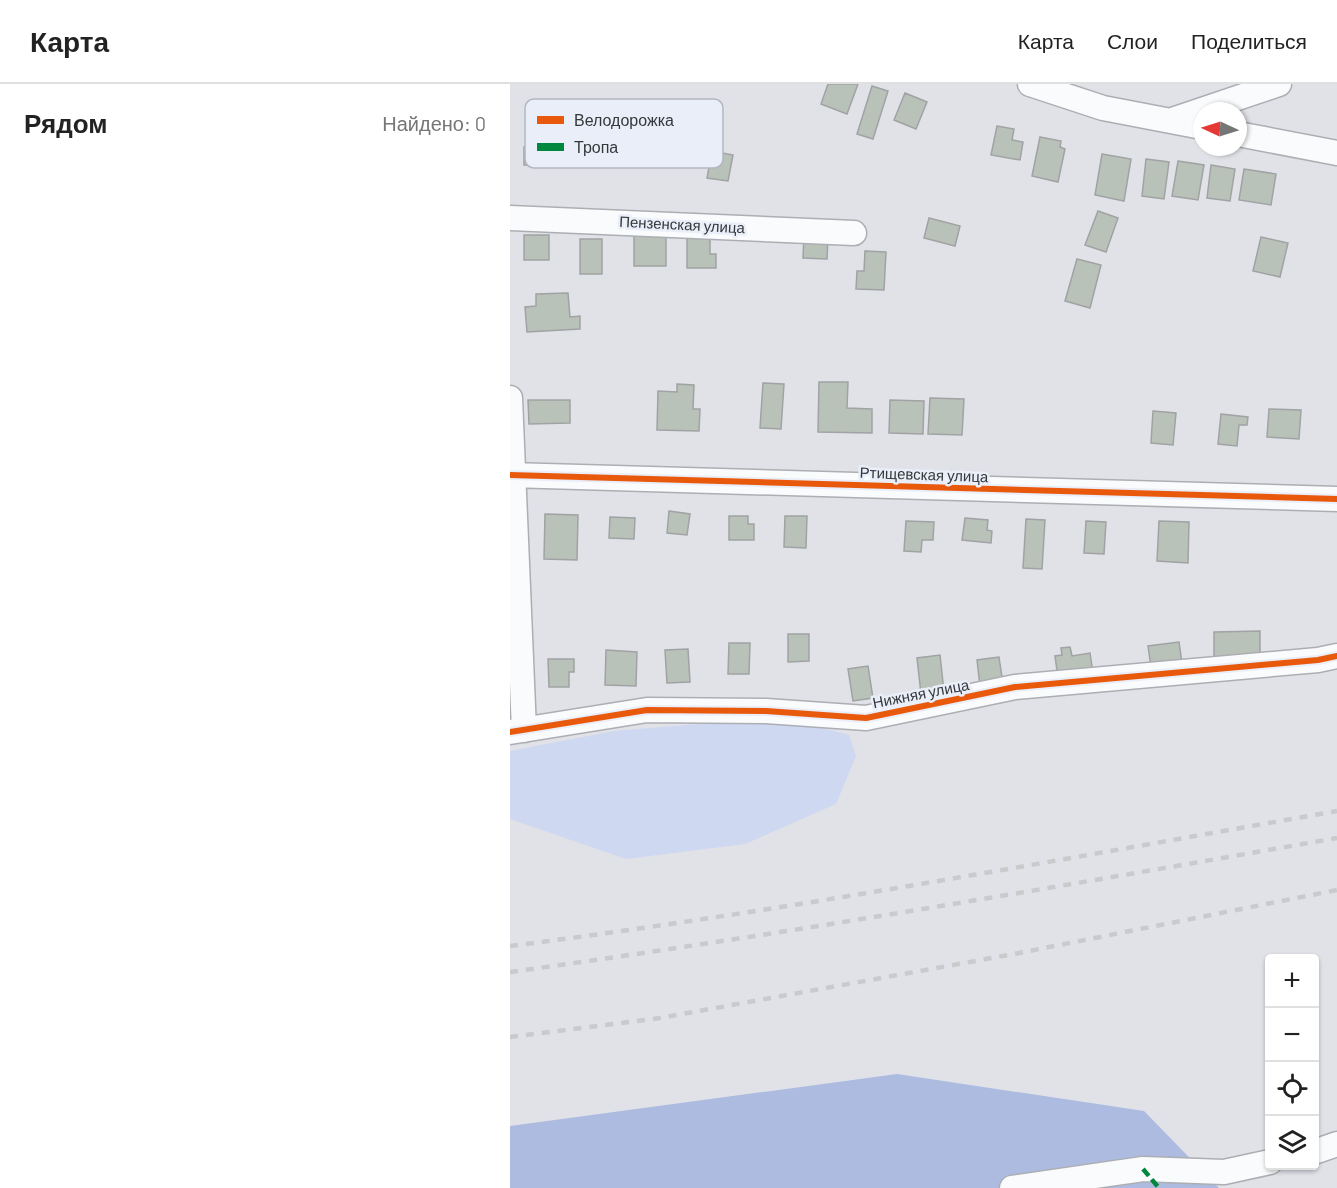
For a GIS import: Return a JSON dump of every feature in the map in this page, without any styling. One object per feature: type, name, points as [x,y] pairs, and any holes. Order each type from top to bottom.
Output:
[{"type":"street","points":[[1030,84],[1103,108],[1193,125]]},
{"type":"street","points":[[1100,84],[1103,108]]},
{"type":"street","points":[[1170,121],[1279,84]]},
{"type":"street","points":[[1247,136],[1337,153]]},
{"type":"street","name":"Пензенская улица","points":[[510,218],[854,233]]},
{"type":"street","points":[[510,398],[517,731]]},
{"type":"street","name":"Ртищевская улица","points":[[511,475],[1337,499]]},
{"type":"street","name":"Нижняя улица","points":[[517,731],[647,710],[766,711],[866,718],[1016,687],[1306,661],[1337,656]]},
{"type":"street","points":[[1319,1150],[1337,1144]]},
{"type":"street","points":[[1012,1188],[1143,1169],[1224,1172],[1265,1163]]},
{"type":"shaded area","points":[[723,722],[819,727],[849,735],[856,756],[836,804],[745,844],[626,859],[510,819],[510,751],[614,731]]},
{"type":"shaded area","points":[[897,1074],[1144,1111],[1219,1188],[510,1188],[510,1126]]},
{"type":"building","points":[[828,84],[858,84],[847,114],[821,104]]},
{"type":"building","points":[[872,86],[888,91],[873,139],[857,134]]},
{"type":"building","points":[[905,93],[927,102],[916,129],[894,120]]},
{"type":"building","points":[[997,126],[1014,129],[1012,140],[1023,142],[1020,160],[991,155]]},
{"type":"building","points":[[1040,137],[1061,141],[1060,147],[1065,149],[1058,182],[1032,176]]},
{"type":"building","points":[[723,153],[733,155],[728,181],[707,178],[709,168],[723,168]]},
{"type":"building","points":[[1102,154],[1131,159],[1124,201],[1095,195]]},
{"type":"building","points":[[1146,159],[1169,162],[1164,199],[1142,196]]},
{"type":"building","points":[[1178,161],[1204,165],[1198,200],[1172,196]]},
{"type":"building","points":[[1211,165],[1235,169],[1230,201],[1207,198]]},
{"type":"building","points":[[1244,169],[1276,174],[1271,205],[1239,200]]},
{"type":"building","points":[[1098,211],[1118,218],[1106,252],[1085,245]]},
{"type":"building","points":[[929,218],[960,226],[955,246],[924,238]]},
{"type":"building","points":[[634,232],[666,232],[666,266],[634,266]]},
{"type":"building","points":[[687,234],[710,234],[710,254],[716,254],[716,268],[687,268]]},
{"type":"building","points":[[524,235],[549,235],[549,260],[524,260]]},
{"type":"building","points":[[804,236],[828,237],[827,259],[803,258]]},
{"type":"building","points":[[1261,237],[1288,243],[1280,277],[1253,271]]},
{"type":"building","points":[[580,239],[602,239],[602,274],[580,274]]},
{"type":"building","points":[[865,251],[886,252],[884,290],[856,289],[857,271],[864,271]]},
{"type":"building","points":[[1077,259],[1101,265],[1090,308],[1065,301]]},
{"type":"building","points":[[568,293],[570,317],[580,316],[580,329],[527,332],[525,307],[536,306],[536,294]]},
{"type":"building","points":[[819,382],[848,382],[847,408],[872,409],[872,433],[818,432]]},
{"type":"building","points":[[763,383],[784,384],[781,429],[760,428]]},
{"type":"building","points":[[677,384],[694,385],[693,409],[700,409],[699,431],[657,430],[658,391],[677,392]]},
{"type":"building","points":[[930,398],[964,399],[962,435],[928,434]]},
{"type":"building","points":[[528,400],[570,400],[570,423],[529,424]]},
{"type":"building","points":[[890,400],[924,401],[923,434],[889,433]]},
{"type":"building","points":[[1269,409],[1301,410],[1299,439],[1267,437]]},
{"type":"building","points":[[1153,411],[1176,413],[1173,445],[1151,443]]},
{"type":"building","points":[[1221,414],[1248,417],[1247,425],[1239,425],[1237,446],[1218,444]]},
{"type":"building","points":[[669,511],[690,514],[687,535],[667,533]]},
{"type":"building","points":[[545,514],[578,515],[577,560],[544,559]]},
{"type":"building","points":[[729,516],[748,516],[748,524],[754,524],[754,540],[729,540]]},
{"type":"building","points":[[785,516],[807,516],[806,548],[784,547]]},
{"type":"building","points":[[610,517],[635,518],[634,539],[609,538]]},
{"type":"building","points":[[965,518],[988,520],[987,530],[992,531],[991,543],[962,540]]},
{"type":"building","points":[[1026,519],[1045,520],[1042,569],[1023,568]]},
{"type":"building","points":[[906,521],[934,522],[933,540],[922,540],[921,552],[904,551]]},
{"type":"building","points":[[1086,521],[1106,522],[1104,554],[1084,553]]},
{"type":"building","points":[[1159,521],[1189,522],[1188,563],[1157,561]]},
{"type":"building","points":[[1260,631],[1260,656],[1214,657],[1214,632]]},
{"type":"building","points":[[788,634],[809,634],[809,661],[788,662]]},
{"type":"building","points":[[1179,642],[1182,663],[1151,667],[1148,646]]},
{"type":"building","points":[[729,643],[750,643],[749,674],[728,674]]},
{"type":"building","points":[[1070,647],[1072,656],[1090,653],[1093,673],[1058,678],[1055,656],[1062,655],[1061,648]]},
{"type":"building","points":[[688,649],[690,682],[667,683],[665,650]]},
{"type":"building","points":[[606,650],[637,652],[636,686],[605,685]]},
{"type":"building","points":[[940,655],[944,692],[921,694],[917,658]]},
{"type":"building","points":[[999,657],[1003,684],[980,686],[977,660]]},
{"type":"building","points":[[548,659],[574,659],[574,672],[569,672],[569,687],[549,687]]},
{"type":"building","points":[[868,666],[873,698],[853,701],[848,669]]},
{"type":"railway","points":[[510,946],[821,901],[1337,811]]},
{"type":"railway","points":[[510,972],[821,926],[1337,838]]},
{"type":"railway","points":[[510,1037],[660,1018],[1014,954],[1337,890]]},
{"type":"marked path","points":[[1143,1169],[1159,1188]]},
{"type":"cycle path","points":[[510,475],[1337,499]]},
{"type":"cycle path","points":[[510,732],[647,710],[766,711],[866,718],[1015,687],[1318,660],[1337,656]]}]
